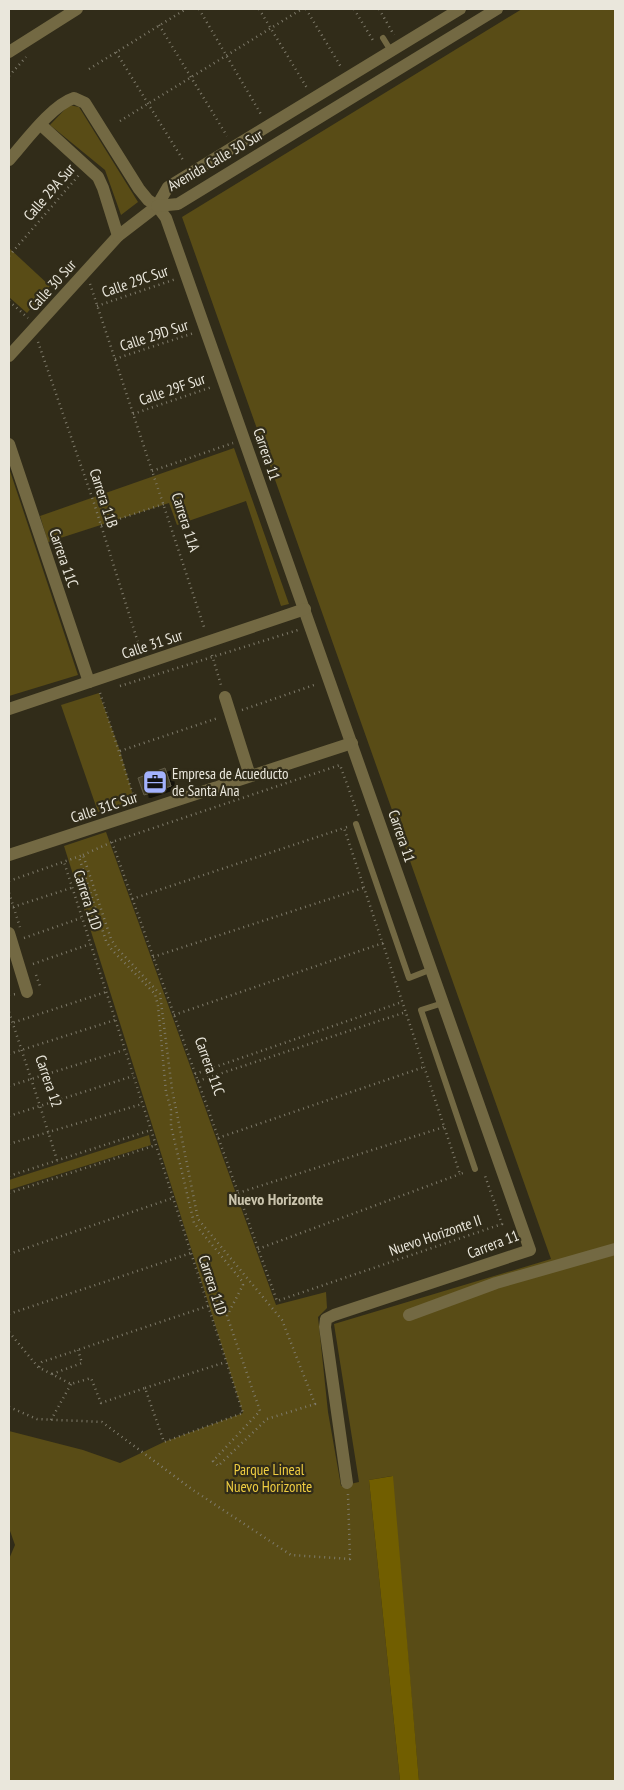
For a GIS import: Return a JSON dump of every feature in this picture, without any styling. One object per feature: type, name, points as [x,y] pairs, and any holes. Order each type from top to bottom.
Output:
[{"type":"street","points":[[9,52],[78,9]]},
{"type":"street","name":"Avenida Calle 30 Sur","points":[[157,206],[168,187],[460,9]]},
{"type":"street","name":"Avenida Calle 30 Sur","points":[[157,206],[178,204],[497,9]]},
{"type":"street","name":"Carrera 11","points":[[40,125],[66,100],[74,98],[85,102],[139,188],[166,218],[530,1250],[334,1315],[326,1320],[325,1327],[347,1483]]},
{"type":"street","points":[[9,160],[40,125],[98,177],[118,236]]},
{"type":"street","name":"Calle 30 Sur","points":[[9,356],[118,236],[157,206]]},
{"type":"street","name":"Carrera 11C","points":[[9,444],[89,682]]},
{"type":"street","name":"Calle 31 Sur","points":[[9,709],[305,609]]},
{"type":"street","points":[[225,698],[250,776]]},
{"type":"street","name":"Calle 31C Sur","points":[[9,856],[352,743]]},
{"type":"street","points":[[9,933],[27,992]]},
{"type":"street","points":[[409,1315],[496,1283],[615,1249]]},
{"type":"lane","points":[[383,38],[391,51]]},
{"type":"lane","points":[[356,824],[409,978],[432,969]]},
{"type":"lane","points":[[444,1003],[421,1010],[475,1169]]},
{"type":"path","points":[[89,69],[186,9]]},
{"type":"path","points":[[199,9],[262,116]]},
{"type":"path","points":[[259,9],[307,88]]},
{"type":"path","points":[[120,121],[302,9]]},
{"type":"path","points":[[306,9],[342,67]]},
{"type":"path","points":[[354,9],[376,46]]},
{"type":"path","points":[[379,9],[394,35]]},
{"type":"path","points":[[159,25],[228,137]]},
{"type":"path","points":[[116,52],[183,160]]},
{"type":"path","name":"Calle 29A Sur","points":[[9,256],[87,166]]},
{"type":"path","name":"Carrera 11A","points":[[88,278],[164,504],[225,698]]},
{"type":"path","name":"Calle 29C Sur","points":[[97,306],[181,278]]},
{"type":"path","points":[[9,301],[36,326]]},
{"type":"path","name":"Calle 29D Sur","points":[[115,359],[200,332]]},
{"type":"path","name":"Carrera 11B","points":[[38,340],[101,525],[145,663]]},
{"type":"path","name":"Calle 29F Sur","points":[[133,414],[218,385]]},
{"type":"path","points":[[152,471],[238,442]]},
{"type":"path","points":[[101,525],[164,504]]},
{"type":"path","points":[[118,687],[304,628]]},
{"type":"path","points":[[109,690],[100,693],[120,750],[135,802]]},
{"type":"path","points":[[9,881],[63,861],[83,856],[112,842],[340,765],[360,819],[356,824],[132,899]]},
{"type":"path","points":[[344,828],[460,1174]]},
{"type":"path","name":"Carrera 11C","points":[[112,842],[277,1302]]},
{"type":"path","points":[[79,857],[106,941],[112,950],[155,994],[158,1006],[166,1092],[171,1110],[171,1126],[194,1223],[242,1281],[243,1285],[227,1316],[260,1411],[213,1460],[218,1466],[267,1419],[315,1404],[282,1320],[198,1219],[172,1089],[160,994],[116,947],[111,939],[83,856]]},
{"type":"path","name":"Carrera 11D","points":[[63,861],[243,1414],[164,1442],[145,1388]]},
{"type":"path","points":[[14,907],[72,888]]},
{"type":"path","points":[[153,957],[363,888]]},
{"type":"path","points":[[24,938],[82,918]]},
{"type":"path","points":[[174,1015],[383,943]]},
{"type":"path","points":[[33,964],[90,944]]},
{"type":"path","points":[[10,1024],[106,992]]},
{"type":"path","points":[[195,1074],[402,1002]]},
{"type":"path","name":"Carrera 12","points":[[9,1012],[10,1024],[32,1079],[57,1160]]},
{"type":"path","points":[[198,1082],[406,1012]]},
{"type":"path","points":[[9,1054],[115,1020]]},
{"type":"path","points":[[9,1086],[125,1049]]},
{"type":"path","points":[[218,1138],[424,1067]]},
{"type":"path","points":[[9,1116],[133,1076]]},
{"type":"path","points":[[9,1144],[142,1104]]},
{"type":"path","points":[[238,1193],[444,1127]]},
{"type":"path","points":[[9,1176],[151,1130]]},
{"type":"path","points":[[9,1193],[156,1145]]},
{"type":"path","name":"Nuevo Horizonte II","points":[[277,1302],[502,1224],[481,1167],[475,1169]]},
{"type":"path","points":[[258,1249],[475,1169]]},
{"type":"path","points":[[9,1254],[173,1198]]},
{"type":"path","points":[[9,1314],[191,1253]]},
{"type":"path","points":[[38,1367],[42,1362],[208,1306]]},
{"type":"path","points":[[9,1332],[38,1367],[71,1384]]},
{"type":"path","points":[[51,1374],[82,1362],[78,1350]]},
{"type":"path","points":[[50,1420],[71,1384],[91,1378],[101,1403],[226,1362]]},
{"type":"path","points":[[9,1407],[37,1419],[102,1422],[193,1490],[291,1555],[350,1559],[347,1483]]},
{"type":"green space","name":"Parque Lineal Nuevo Horizonte","points":[[522,9],[615,9],[615,1781],[419,1781],[392,1476],[369,1480],[400,1781],[9,1781],[9,1559],[15,1545],[9,1528],[9,1431],[83,1450],[120,1463],[164,1442],[243,1413],[64,846],[106,832],[276,1305],[326,1292],[327,1308],[318,1317],[328,1412],[341,1486],[359,1482],[334,1324],[551,1259],[182,217]]},
{"type":"green space","points":[[69,105],[79,107],[138,202],[121,215],[105,170],[50,125]]},
{"type":"green space","points":[[9,248],[50,286],[27,313],[9,297]]},
{"type":"green space","points":[[234,448],[289,604],[281,606],[246,501],[177,525],[169,503],[48,542],[40,516]]},
{"type":"green space","points":[[9,468],[78,675],[9,696]]},
{"type":"green space","points":[[99,693],[120,751],[135,802],[98,812],[61,705]]},
{"type":"green space","points":[[149,1135],[151,1145],[9,1190],[9,1180]]},
{"type":"shaded area","points":[[393,1476],[419,1781],[400,1781],[369,1480]]},
{"type":"building","name":"Empresa de Acueducto de Santa Ana","points":[[165,768],[171,786],[144,795],[138,778]]},
{"type":"place","name":"Empresa de Acueducto de Santa Ana","points":[[155,782]]},
{"type":"district","name":"Nuevo Horizonte","points":[[276,1199]]}]
